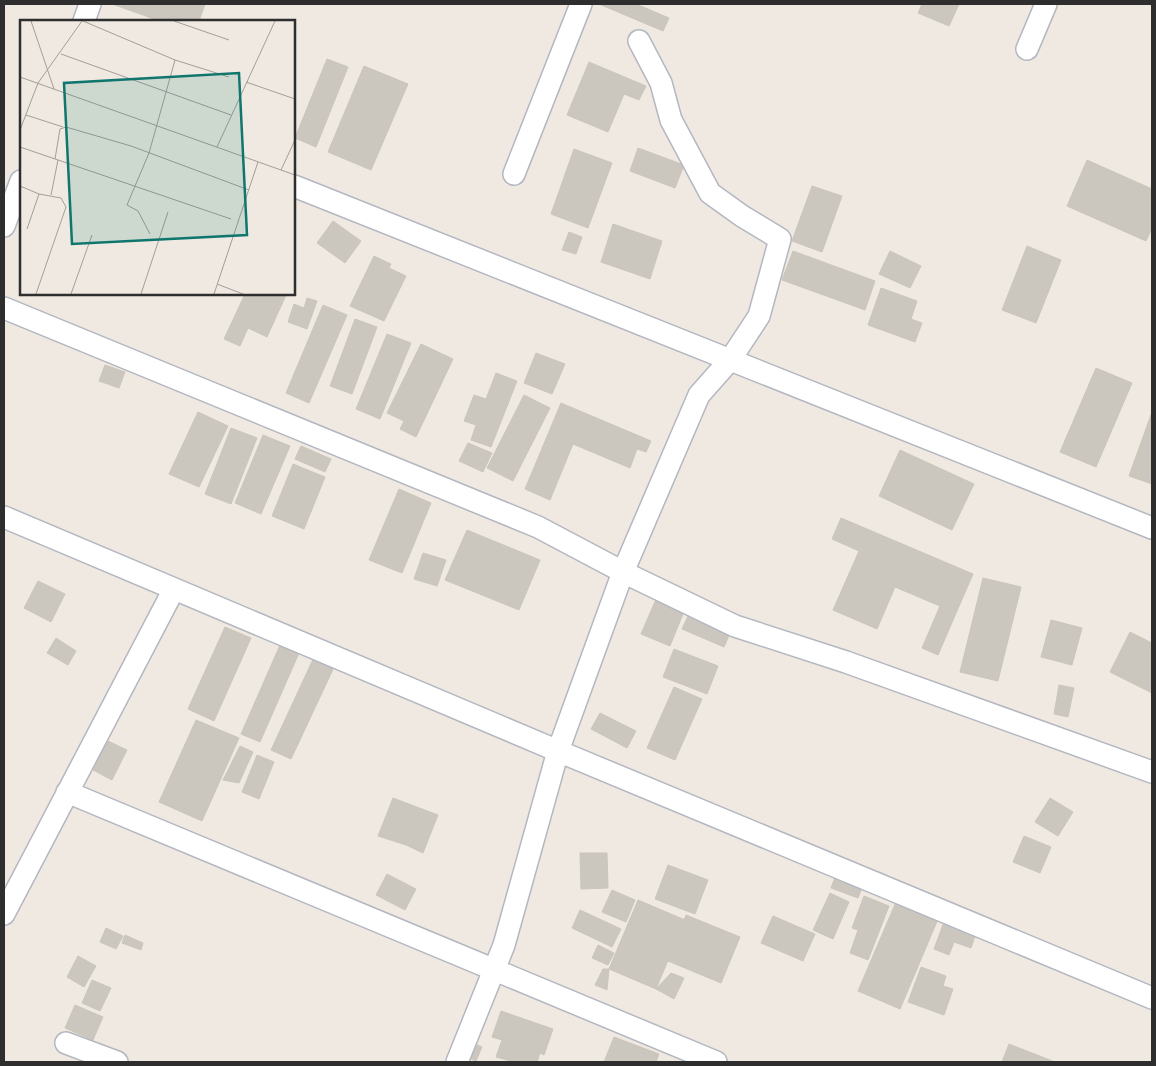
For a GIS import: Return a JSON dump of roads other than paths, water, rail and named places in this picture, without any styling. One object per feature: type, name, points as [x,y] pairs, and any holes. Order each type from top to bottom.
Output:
[{"type":"street","points":[[84,20],[90,4]]},
{"type":"street","points":[[514,174],[581,4]]},
{"type":"street","points":[[1027,50],[1046,4]]},
{"type":"street","points":[[457,1062],[504,945],[558,751],[623,572],[699,395],[730,360],[759,316],[780,238],[742,216],[710,193],[671,120],[662,83],[639,41]]},
{"type":"street","points":[[4,226],[20,184]]},
{"type":"street","points":[[295,186],[1152,528]]},
{"type":"street","points":[[4,308],[538,527],[623,572],[735,626],[846,662],[1152,772]]},
{"type":"street","points":[[4,517],[558,751],[1152,998]]},
{"type":"street","points":[[4,914],[174,589]]},
{"type":"street","points":[[67,792],[716,1062]]},
{"type":"street","points":[[66,1043],[117,1062]]}]
